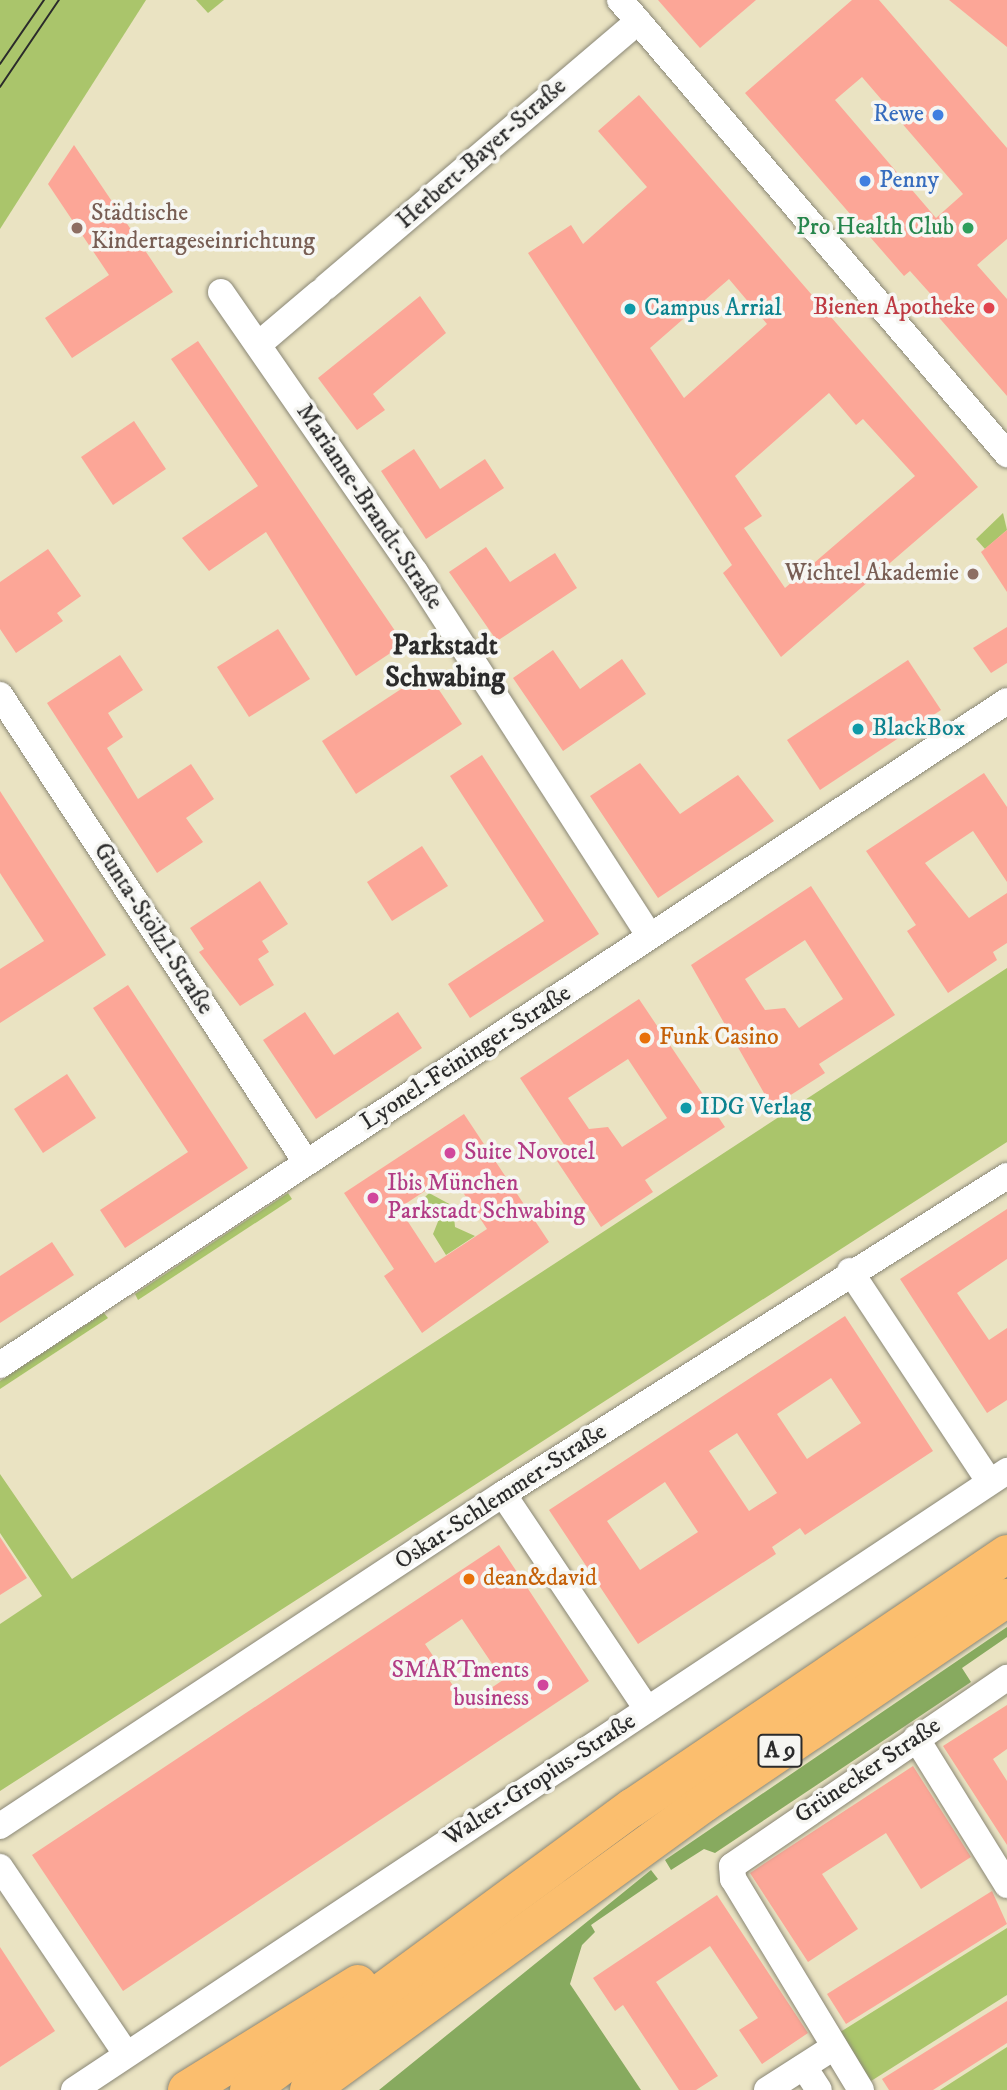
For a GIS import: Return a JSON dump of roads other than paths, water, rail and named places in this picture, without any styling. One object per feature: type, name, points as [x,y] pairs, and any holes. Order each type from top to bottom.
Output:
[{"type":"highway","name":"A 9","points":[[187,2090],[343,1989],[416,1964],[655,1792],[1007,1554]]},
{"type":"highway","name":"A 9","points":[[309,2090],[704,1803],[1007,1598]]},
{"type":"highway","points":[[249,2090],[416,1964]]},
{"type":"highway","points":[[355,2090],[417,2033],[434,1998]]},
{"type":"street","points":[[620,0],[1007,454]]},
{"type":"street","name":"Herbert-Bayer-Straße","points":[[259,344],[638,21]]},
{"type":"street","name":"Marianne-Brandt-Straße","points":[[221,292],[518,726],[650,936]]},
{"type":"street","name":"Gunta-Stölzl-Straße","points":[[0,695],[306,1162]]},
{"type":"street","name":"Lyonel-Feininger-Straße","points":[[0,1365],[1007,701]]},
{"type":"street","name":"Oskar-Schlemmer-Straße","points":[[0,1826],[503,1494],[850,1271],[1007,1176]]},
{"type":"street","points":[[850,1271],[998,1476]]},
{"type":"street","name":"Walter-Gropius-Straße","points":[[74,2090],[998,1476]]},
{"type":"street","points":[[503,1494],[647,1709]]},
{"type":"street","name":"Grünecker Straße","points":[[834,2047],[733,1879],[732,1866],[1007,1678]]},
{"type":"street","points":[[916,1738],[1007,1885]]},
{"type":"street","points":[[0,1867],[126,2054]]},
{"type":"street","points":[[767,2090],[834,2047],[861,2090]]},
{"type":"street","points":[[804,2067],[819,2090]]},
{"type":"tram line","points":[[0,64],[44,0]]},
{"type":"tram line","points":[[0,87],[59,0]]},
{"type":"place","name":"Rewe","points":[[938,115]]},
{"type":"place","name":"Penny","points":[[865,181]]},
{"type":"place","name":"Städtische Kindertageseinrichtung","points":[[77,228]]},
{"type":"place","name":"Pro Health Club","points":[[968,228]]},
{"type":"place","name":"Bienen Apotheke","points":[[989,308]]},
{"type":"place","name":"Campus Arrial","points":[[630,309]]},
{"type":"place","name":"Wichtel Akademie","points":[[973,574]]},
{"type":"place","name":"BlackBox","points":[[858,729]]},
{"type":"place","name":"Funk Casino","points":[[645,1038]]},
{"type":"place","name":"IDG Verlag","points":[[686,1108]]},
{"type":"place","name":"Suite Novotel","points":[[450,1153]]},
{"type":"place","name":"Ibis München Parkstadt Schwabing","points":[[373,1198]]},
{"type":"place","name":"dean&david","points":[[469,1579]]},
{"type":"place","name":"SMARTments business","points":[[543,1685]]},
{"type":"district","name":"Parkstadt Schwabing","points":[[445,662]]}]
